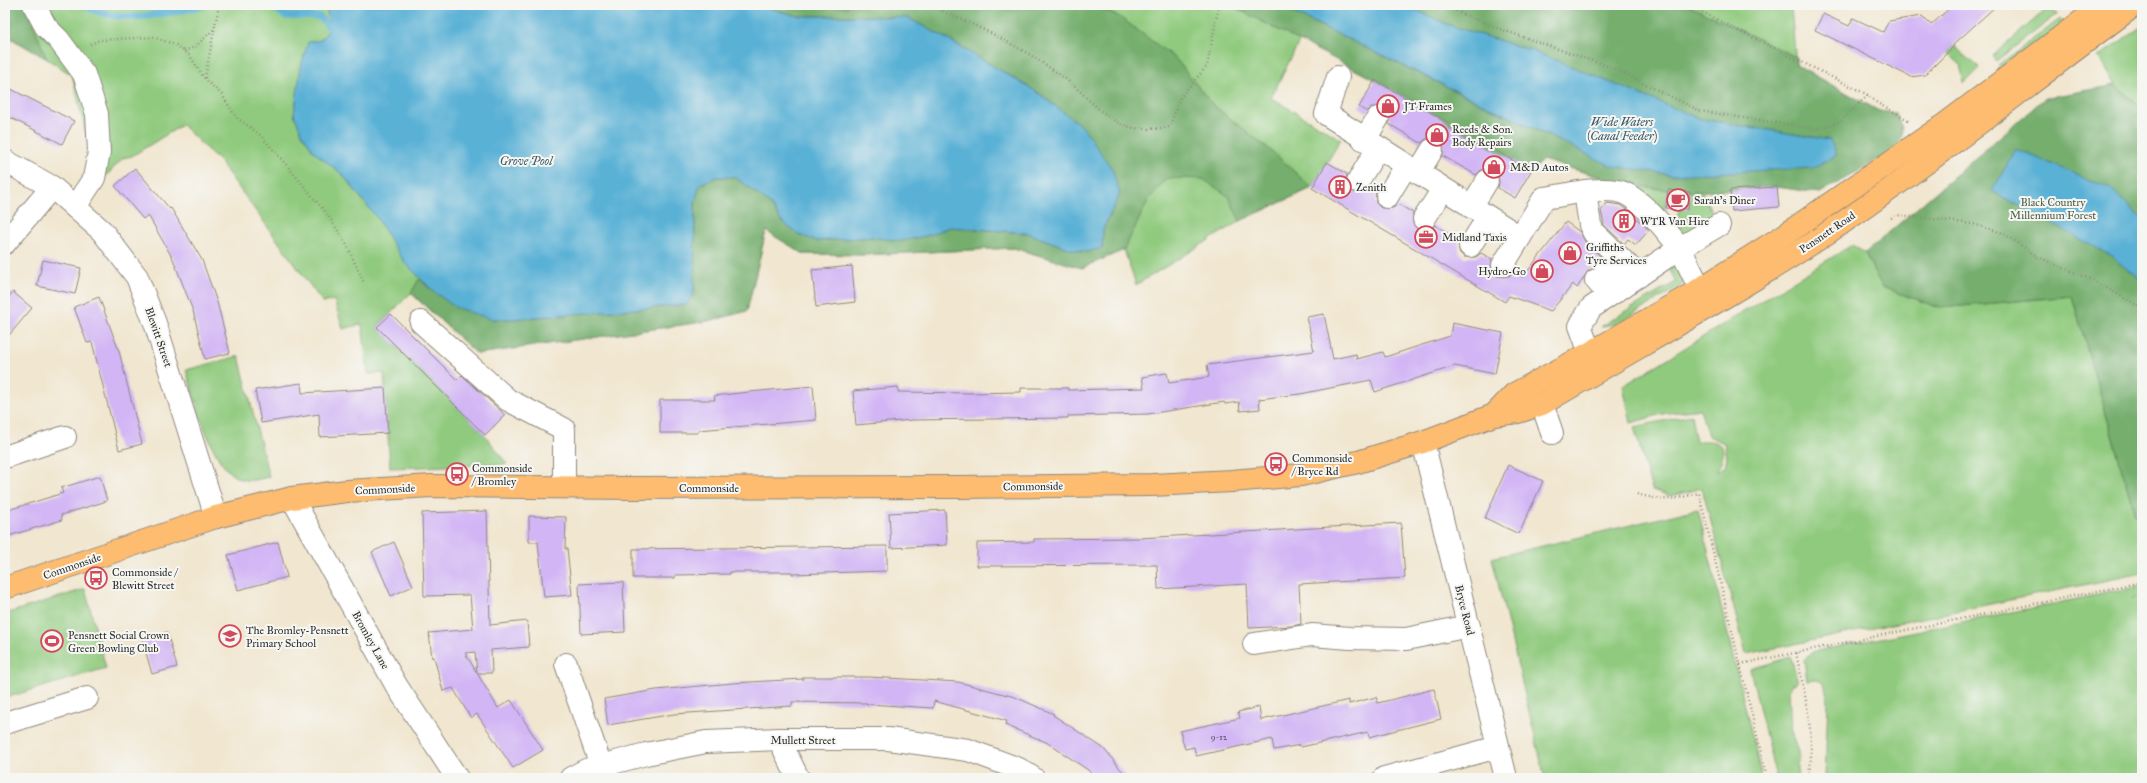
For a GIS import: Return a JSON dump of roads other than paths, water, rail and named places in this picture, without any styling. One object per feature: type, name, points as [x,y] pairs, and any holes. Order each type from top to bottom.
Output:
[{"type":"main road","name":"Pensnett Road","points":[[1494,415],[1514,394],[1590,353],[1700,289],[1783,236],[1930,135],[2103,5]]},
{"type":"main road","name":"Pensnett Road","points":[[1423,442],[1494,415],[1518,412],[1542,404],[1696,314],[1817,239],[1948,146],[2135,5]]},
{"type":"main road","name":"Commonside","points":[[5,588],[216,517],[292,498],[347,490],[425,486],[977,487],[1152,485],[1301,475],[1358,462],[1423,442]]},
{"type":"street","points":[[34,5],[46,27],[59,40],[84,74],[97,114],[99,152],[94,178],[75,207]]},
{"type":"street","points":[[1338,77],[1326,114],[1371,144],[1520,237]]},
{"type":"street","points":[[1358,181],[1378,118]]},
{"type":"street","points":[[1387,197],[1412,169],[1432,150]]},
{"type":"street","name":"Blewitt Street","points":[[5,161],[52,187],[75,207],[102,231],[137,277],[155,323],[216,517]]},
{"type":"street","points":[[1470,246],[1487,181]]},
{"type":"street","points":[[5,243],[52,187]]},
{"type":"street","points":[[1424,219],[1443,189]]},
{"type":"street","points":[[1503,266],[1544,198],[1601,189],[1619,191],[1639,203],[1661,224],[1680,248],[1700,289],[1696,314]]},
{"type":"street","points":[[1584,192],[1590,225],[1614,281]]},
{"type":"street","points":[[1628,353],[1618,349],[1599,359],[1590,353],[1580,326],[1591,308],[1614,281],[1680,248],[1719,225]]},
{"type":"street","points":[[420,322],[508,400],[564,429],[564,487]]},
{"type":"street","points":[[1542,404],[1552,433]]},
{"type":"street","points":[[5,456],[65,437]]},
{"type":"street","name":"Bryce Road","points":[[1423,442],[1506,778]]},
{"type":"street","name":"Bromley Lane","points":[[292,498],[396,685],[457,778]]},
{"type":"street","points":[[1254,644],[1312,635],[1350,638],[1406,639],[1469,626]]},
{"type":"street","points":[[566,664],[601,766]]},
{"type":"street","points":[[5,723],[87,698]]},
{"type":"street","points":[[779,739],[798,778]]},
{"type":"street","name":"Mullett Street","points":[[571,778],[586,770],[646,754],[706,742],[779,739],[888,739],[968,750],[1019,769],[1033,778]]},
{"type":"street","points":[[1384,778],[1498,748]]},
{"type":"water","name":"Grove Pool","points":[[330,5],[756,5],[798,16],[908,18],[942,36],[1037,92],[1083,127],[1112,169],[1120,194],[1103,229],[1102,248],[1087,252],[1070,249],[1027,233],[950,227],[926,236],[901,241],[872,237],[817,241],[799,235],[783,223],[770,204],[735,177],[716,177],[700,184],[695,202],[694,294],[686,305],[513,319],[491,319],[455,307],[434,292],[404,262],[377,218],[342,174],[314,152],[302,134],[294,114],[301,66],[308,42],[321,40],[330,28],[327,12]]},
{"type":"water","name":"Wide Waters (Canal Feeder)","points":[[1278,5],[1405,5],[1449,25],[1530,50],[1701,119],[1830,140],[1837,155],[1813,168],[1672,175],[1611,166]]},
{"type":"water","points":[[2016,149],[2111,189],[2142,219],[2142,282],[2113,257],[1992,191]]},
{"type":"waterway","points":[[83,5],[98,12],[128,17],[159,14],[206,5]]},
{"type":"waterway","points":[[271,5],[285,16],[320,17],[330,28]]},
{"type":"place","name":"JT Frames","points":[[1388,106]]},
{"type":"place","name":"Reeds & Son. Body Repairs","points":[[1437,135]]},
{"type":"place","name":"M&D Autos","points":[[1494,167]]},
{"type":"place","name":"Zenith","points":[[1340,187]]},
{"type":"place","name":"Sarah's Diner","points":[[1678,200]]},
{"type":"place","name":"WTR Van Hire","points":[[1624,221]]},
{"type":"place","name":"Midland Taxis","points":[[1426,237]]},
{"type":"place","name":"Griffiths Tyre Services","points":[[1570,253]]},
{"type":"place","name":"Hydro-Go","points":[[1542,271]]},
{"type":"place","name":"Commonside / Bryce Rd","points":[[1276,464]]},
{"type":"place","name":"Commonside / Bromley","points":[[457,474]]},
{"type":"place","name":"Commonside / Blewitt Street","points":[[96,578]]},
{"type":"place","name":"The Bromley-Pensnett Primary School","points":[[230,636]]},
{"type":"place","name":"Pensnett Social Crown Green Bowling Club","points":[[52,641]]},
{"type":"park label","name":"Black Country Millennium Forest","points":[[2053,208]]}]
